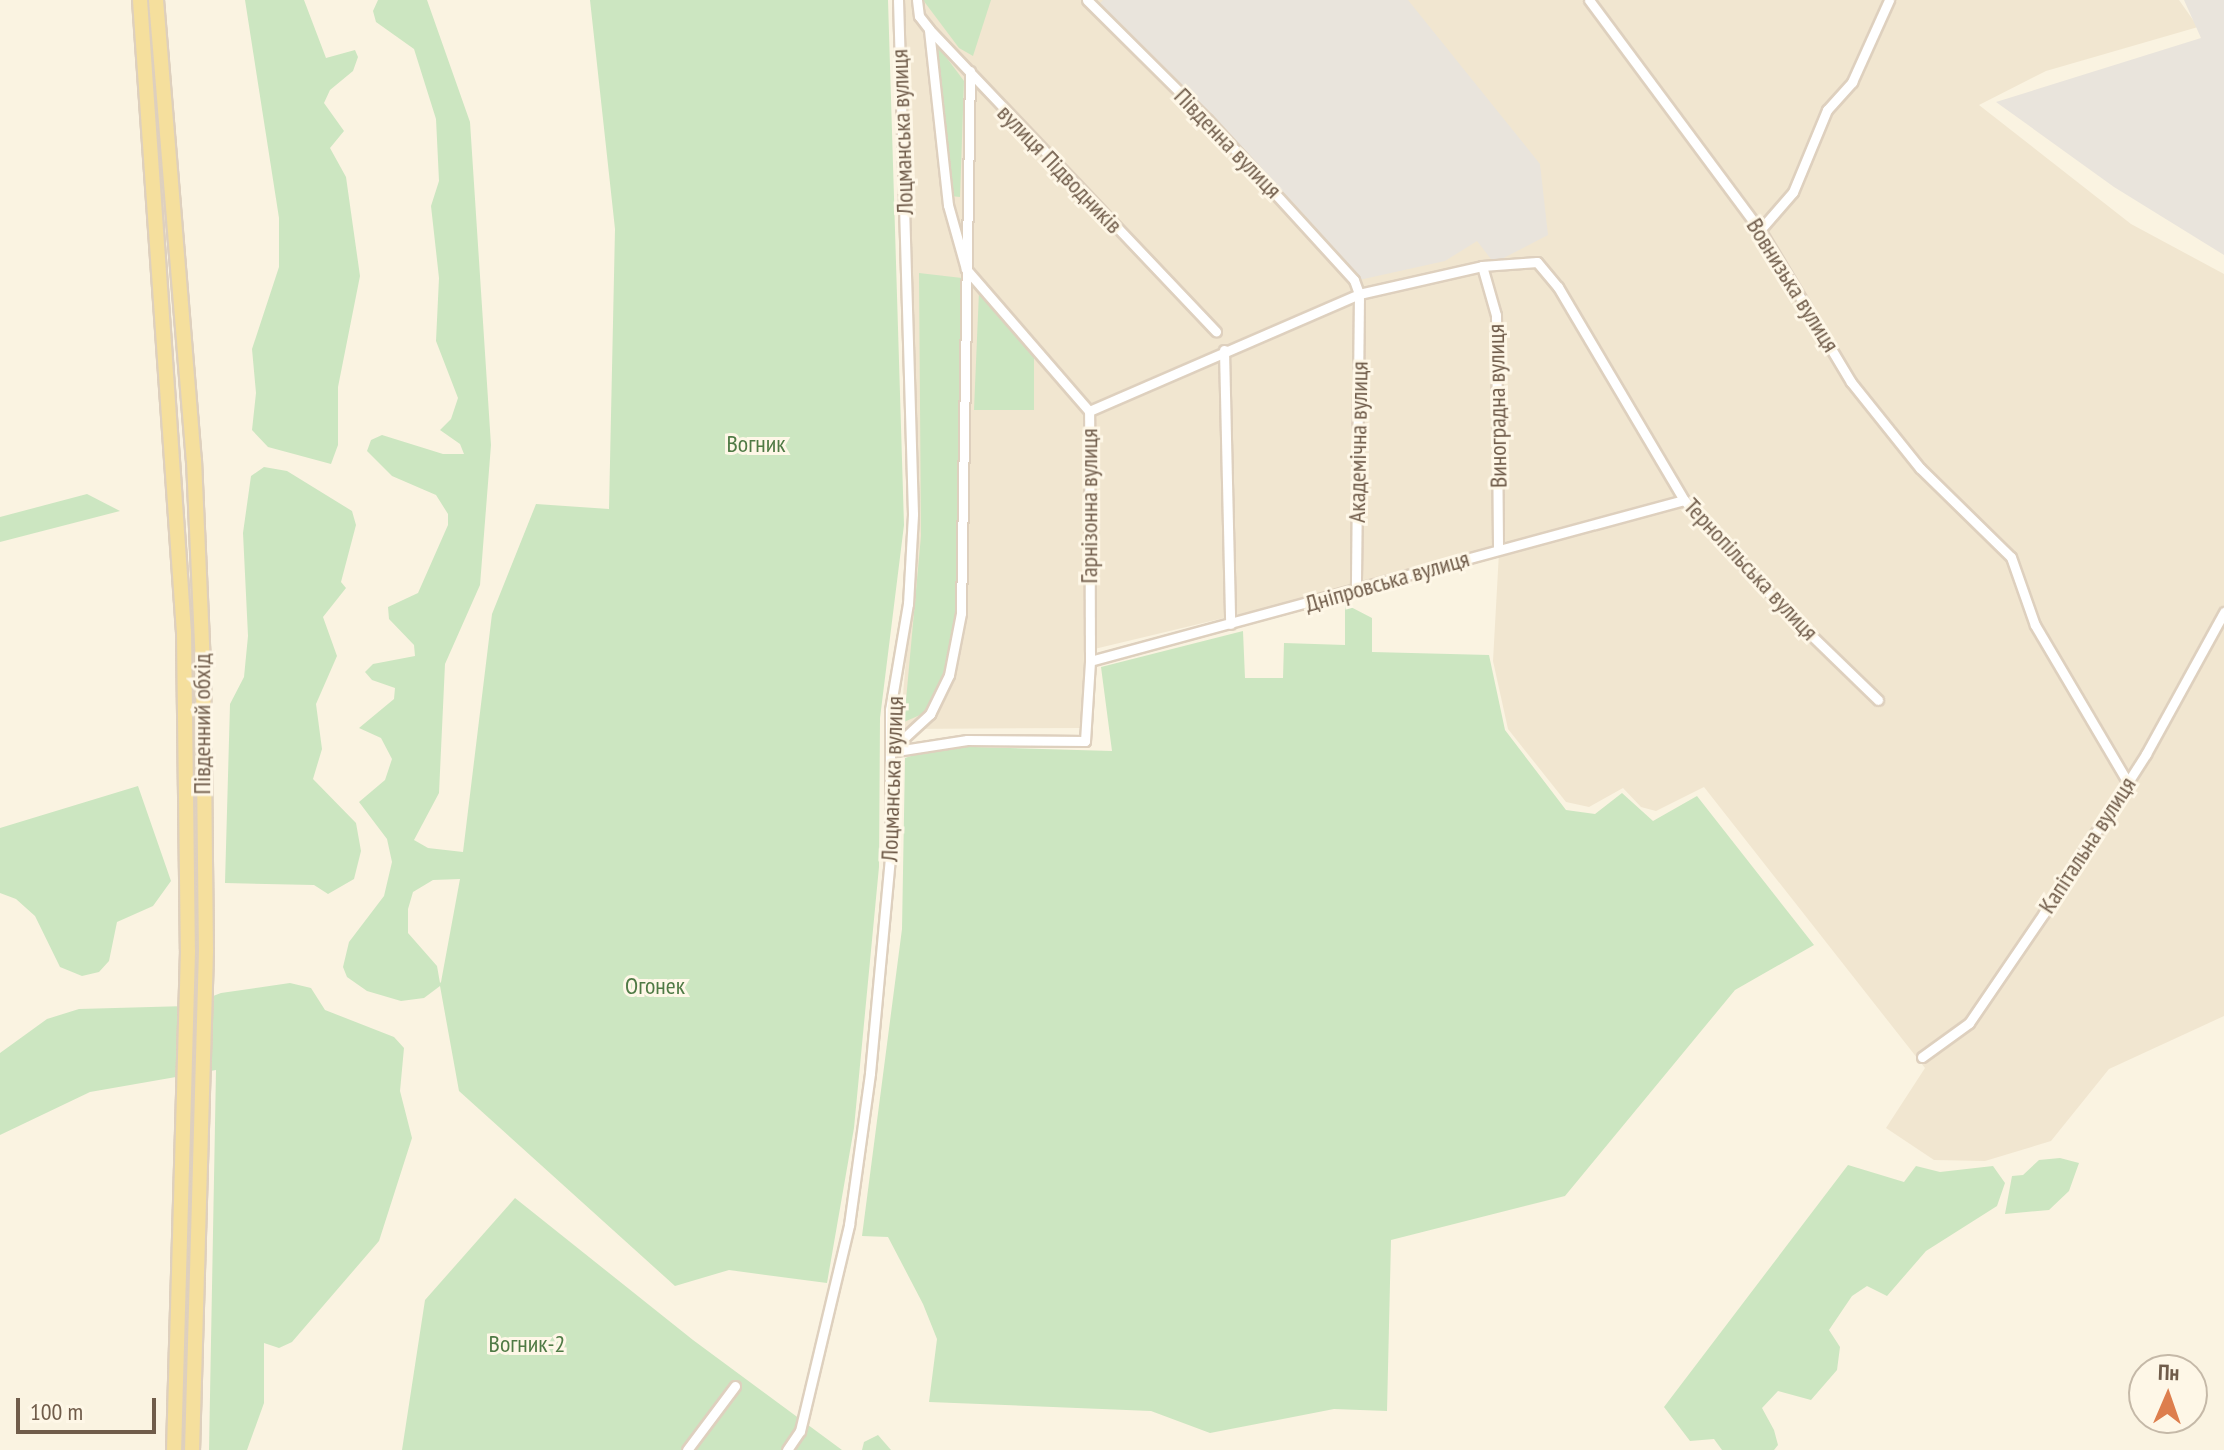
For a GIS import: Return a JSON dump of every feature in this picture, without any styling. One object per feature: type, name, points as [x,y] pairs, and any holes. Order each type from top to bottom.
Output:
[{"type":"main road","name":"Південний обхід","points":[[140,0],[184,632],[188,951],[174,1450]]},
{"type":"main road","name":"Південний обхід","points":[[156,0],[194,460],[203,669],[206,950],[192,1450]]},
{"type":"street","name":"Лоцманська вулиця","points":[[787,1450],[800,1431],[814,1376],[862,1145],[890,856],[890,752],[913,514],[898,0]]},
{"type":"street","name":"вулиця Підводників","points":[[917,0],[919,16],[929,29],[1216,331]]},
{"type":"street","name":"Південна вулиця","points":[[1087,0],[1342,263],[1359,294]]},
{"type":"street","name":"Вовнизька вулиця","points":[[1589,0],[1760,230],[1851,382],[1920,468],[2011,557],[2035,625],[2127,781]]},
{"type":"street","points":[[1760,230],[1793,192],[1827,110],[1852,82],[1889,0]]},
{"type":"street","points":[[929,29],[948,205],[966,269]]},
{"type":"street","points":[[890,752],[930,714],[949,675],[961,613],[970,71]]},
{"type":"street","name":"Тернопільська вулиця","points":[[1482,266],[1537,262],[1558,287],[1684,500],[1776,601],[1878,700]]},
{"type":"street","points":[[1089,411],[1359,294],[1482,266]]},
{"type":"street","name":"Виноградна вулиця","points":[[1482,266],[1496,315],[1498,549]]},
{"type":"street","name":"Гарнізонна вулиця","points":[[890,752],[967,740],[1085,741],[1090,661],[1089,411],[966,269]]},
{"type":"street","name":"Академічна вулиця","points":[[1356,591],[1359,294]]},
{"type":"street","points":[[1224,350],[1230,624]]},
{"type":"street","name":"Дніпровська вулиця","points":[[1090,661],[1684,500]]},
{"type":"street","name":"Капітальна вулиця","points":[[1922,1057],[1969,1023],[2127,781],[2224,612]]},
{"type":"street","points":[[687,1450],[735,1386]]},
{"type":"shaded area","points":[[904,0],[2179,0],[2198,27],[2046,71],[1979,105],[2131,224],[2224,274],[2224,1016],[2109,1069],[2051,1141],[1985,1161],[1934,1160],[1886,1128],[1925,1068],[1704,787],[1656,811],[1641,807],[1623,788],[1589,807],[1566,802],[1508,729],[1493,661],[1499,552],[1086,651],[1082,728],[900,729],[919,511]]},
{"type":"shaded area","points":[[1103,0],[1408,0],[1540,164],[1548,235],[1494,263],[1477,241],[1445,261],[1359,280],[1098,5]]},
{"type":"shaded area","points":[[2184,0],[2224,0],[2224,255],[2114,187],[1996,102],[2201,38]]},
{"type":"green space","points":[[245,0],[304,0],[326,58],[355,50],[358,57],[353,71],[330,90],[324,103],[344,131],[330,148],[346,177],[360,276],[338,387],[338,445],[331,464],[268,447],[252,430],[256,393],[252,349],[279,267],[279,218]]},
{"type":"green space","points":[[378,0],[427,0],[470,122],[491,445],[480,585],[445,664],[439,793],[414,840],[428,848],[463,852],[492,614],[536,504],[609,509],[615,229],[590,0],[888,0],[904,525],[880,718],[879,867],[854,1128],[827,1283],[729,1270],[675,1286],[459,1091],[440,986],[424,998],[401,1001],[367,991],[347,977],[343,967],[349,942],[384,896],[392,862],[387,839],[359,802],[385,780],[392,759],[381,738],[359,728],[394,699],[395,688],[372,680],[365,672],[373,664],[415,656],[414,645],[389,619],[388,607],[418,593],[448,525],[448,514],[436,495],[392,476],[367,451],[371,440],[382,435],[443,454],[464,454],[460,444],[440,430],[451,419],[458,398],[436,341],[439,278],[431,206],[439,181],[436,119],[414,49],[376,22],[373,11]],"holes":[[[460,879],[441,982],[437,966],[408,933],[408,909],[413,892],[433,880]]]},
{"type":"green space","points":[[923,0],[991,0],[973,56],[959,48]]},
{"type":"green space","points":[[932,38],[964,81],[960,197],[950,196]]},
{"type":"green space","points":[[919,273],[962,278],[963,421],[956,610],[944,673],[927,712],[904,722],[921,536]]},
{"type":"green space","points":[[979,291],[1034,353],[1034,410],[974,410]]},
{"type":"green space","points":[[264,467],[287,471],[352,511],[356,525],[341,582],[346,588],[323,617],[337,656],[316,704],[322,749],[313,779],[356,823],[361,851],[354,879],[328,894],[314,885],[225,883],[230,704],[244,677],[248,636],[243,533],[251,476]]},
{"type":"green space","points":[[87,494],[120,511],[0,542],[0,517]]},
{"type":"green space","points":[[1345,604],[1372,618],[1372,652],[1489,655],[1505,730],[1566,810],[1595,814],[1622,793],[1653,821],[1697,796],[1814,945],[1735,990],[1565,1196],[1391,1240],[1387,1411],[1334,1409],[1210,1433],[1151,1411],[929,1402],[937,1339],[923,1304],[888,1237],[862,1236],[902,929],[905,758],[940,746],[1112,751],[1101,667],[1243,631],[1245,678],[1283,678],[1284,643],[1345,645]]},
{"type":"green space","points":[[138,786],[171,881],[153,906],[117,922],[109,961],[99,972],[82,976],[60,967],[35,916],[16,899],[0,893],[0,828]]},
{"type":"green space","points":[[290,983],[311,988],[325,1010],[394,1037],[404,1048],[400,1091],[412,1138],[379,1241],[292,1342],[279,1348],[264,1343],[264,1403],[247,1450],[209,1450],[216,1070],[90,1092],[0,1135],[0,1053],[47,1019],[79,1009],[187,1006],[221,993]]},
{"type":"green space","points":[[2060,1158],[2079,1163],[2069,1191],[2049,1210],[2005,1214],[2012,1176],[2023,1175],[2039,1160]]},
{"type":"green space","points":[[1848,1165],[1904,1182],[1916,1166],[1940,1172],[1993,1166],[2005,1183],[1997,1206],[1926,1251],[1887,1296],[1867,1286],[1852,1296],[1829,1330],[1840,1347],[1837,1370],[1811,1400],[1778,1391],[1762,1408],[1774,1430],[1778,1445],[1774,1450],[1722,1450],[1714,1439],[1690,1441],[1664,1407]]},
{"type":"green space","name":"Вогник-2","points":[[515,1198],[693,1340],[842,1450],[402,1450],[425,1300]]},
{"type":"green space","points":[[878,1435],[891,1450],[862,1450],[864,1442]]},
{"type":"park label","name":"Вогник","points":[[756,444]]},
{"type":"park label","name":"Огонек","points":[[655,986]]}]
